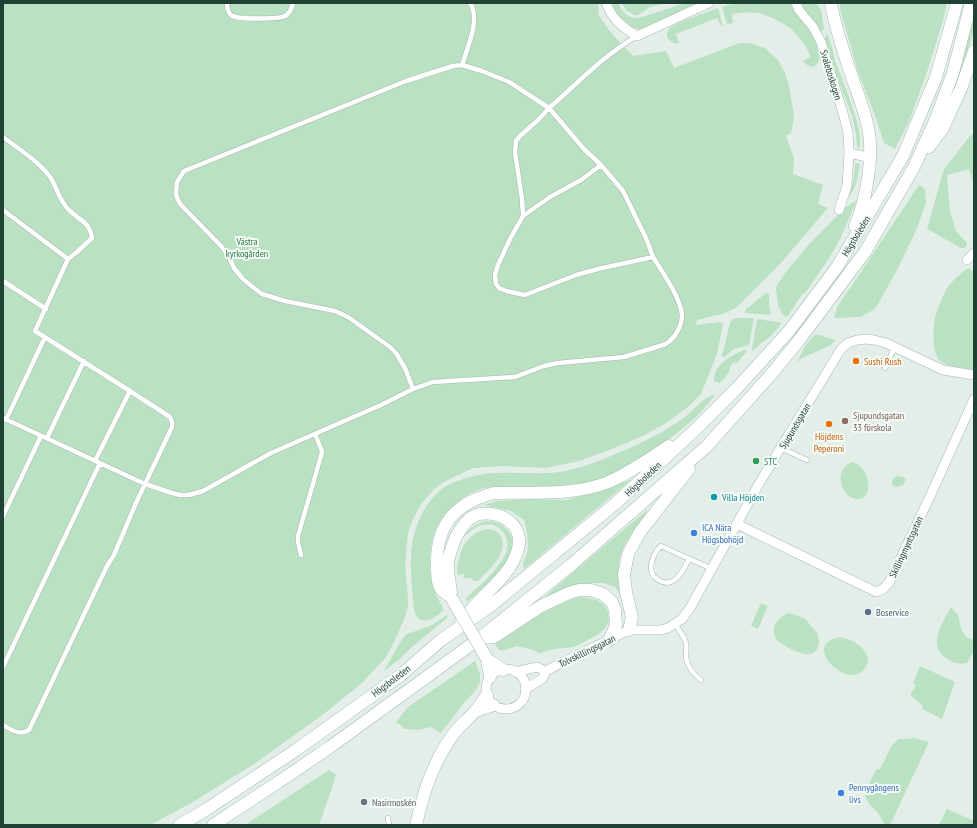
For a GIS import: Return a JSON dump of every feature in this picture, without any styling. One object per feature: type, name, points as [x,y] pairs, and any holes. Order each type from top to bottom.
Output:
[{"type":"main road","points":[[831,3],[833,17],[842,47],[867,120],[870,159],[859,217],[837,267]]},
{"type":"main road","name":"Högsboleden","points":[[180,825],[207,809],[296,750],[401,675],[441,640],[489,607],[610,508],[695,430],[737,388],[789,331],[837,267],[903,156],[936,77],[957,3]]},
{"type":"main road","name":"Högsboleden","points":[[213,825],[330,747],[480,638],[571,565],[707,446],[796,345],[865,252],[914,168],[935,121],[953,73],[971,3]]},
{"type":"main road","points":[[914,168],[943,128],[962,86],[974,50]]},
{"type":"main road","points":[[490,677],[487,659],[451,597],[442,590],[438,581],[437,552],[439,540],[448,520],[459,509],[484,495],[494,493],[562,492],[604,484],[620,477],[695,430]]},
{"type":"main road","points":[[628,630],[632,617],[626,592],[624,575],[628,554],[640,532],[707,446]]},
{"type":"main road","points":[[441,640],[497,583],[514,562],[518,550],[519,540],[515,526],[508,520],[492,514],[481,514],[474,516],[460,529],[451,549],[448,562],[451,597]]},
{"type":"main road","points":[[480,638],[494,637],[541,606],[569,593],[579,590],[591,590],[603,594],[612,602],[615,610],[616,626],[609,640]]},
{"type":"main road","points":[[487,659],[509,671]]},
{"type":"main road","points":[[416,825],[426,788],[444,748],[456,732],[476,711],[490,700]]},
{"type":"street","points":[[606,3],[619,24],[638,36],[706,4]]},
{"type":"street","name":"Svaleboskogen","points":[[796,3],[799,10],[813,27],[821,42],[848,133],[849,153],[847,186],[839,210]]},
{"type":"street","points":[[849,153],[870,159]]},
{"type":"street","points":[[967,260],[974,252]]},
{"type":"street","name":"Sjupundsgatan","points":[[628,630],[661,630],[668,628],[682,618],[690,608],[760,482],[841,349],[848,343],[866,339],[886,343],[943,370],[974,375]]},
{"type":"street","name":"Skillingmyntsgatan","points":[[737,524],[876,592],[883,589],[889,583],[974,399]]},
{"type":"street","name":"Tolvskillingsgatan","points":[[490,700],[502,709],[513,708],[522,700],[525,690],[542,679],[546,672],[557,665],[628,630]]},
{"type":"street","points":[[490,700],[486,686],[490,677],[497,672],[537,667],[546,672]]},
{"type":"street","points":[[509,671],[523,680],[525,690]]},
{"type":"lane","points":[[228,3],[228,10],[232,15],[240,18],[275,18],[283,16],[291,10],[293,3]]},
{"type":"lane","points":[[462,65],[475,23],[473,6],[470,3]]},
{"type":"lane","points":[[523,216],[515,152],[516,141],[549,108],[594,68],[624,44],[638,36]]},
{"type":"lane","points":[[45,337],[5,419],[145,484],[180,495],[189,495],[202,491],[271,453],[381,405],[413,389],[433,382],[515,377],[544,366],[558,363],[624,357],[666,344],[679,329],[682,315],[671,287],[653,256],[623,191],[549,108],[509,82],[462,65],[453,66],[406,81],[224,154],[184,171],[177,182],[176,194],[181,205],[222,247],[228,255],[234,268],[243,279],[262,294],[296,304],[335,311],[348,317],[390,346],[405,368],[413,389]]},
{"type":"lane","points":[[3,137],[44,170],[56,187],[61,200],[68,209],[85,223],[91,233],[92,238],[68,259],[35,331],[170,417],[172,422],[172,427],[114,555],[107,566],[29,730],[24,733],[20,733],[3,725]]},
{"type":"lane","points":[[600,165],[581,180],[523,216],[503,253],[495,275],[496,284],[499,288],[525,296],[576,275],[598,268],[653,256]]},
{"type":"lane","points":[[3,210],[68,259]]},
{"type":"lane","points":[[3,281],[46,309]]},
{"type":"lane","points":[[885,368],[895,347]]},
{"type":"lane","points":[[47,438],[84,362]]},
{"type":"lane","points":[[3,667],[130,391]]},
{"type":"lane","points":[[301,555],[298,536],[322,451],[315,434]]},
{"type":"lane","points":[[3,516],[41,436]]},
{"type":"lane","points":[[781,448],[808,460]]},
{"type":"lane","points":[[689,558],[683,571],[672,582],[665,583],[660,581],[653,574],[651,568],[652,561],[661,546],[689,558],[712,569]]},
{"type":"lane","points":[[675,624],[681,632],[686,645],[687,663],[692,672],[701,680]]},
{"type":"lane","points":[[388,818],[389,825]]},
{"type":"green space","name":"Västra kyrkogården","points":[[3,3],[598,3],[599,16],[612,34],[633,56],[666,51],[674,68],[737,44],[753,44],[765,48],[778,60],[789,85],[794,117],[791,133],[786,136],[794,158],[793,174],[823,185],[818,204],[828,208],[779,265],[736,308],[722,314],[697,320],[696,325],[720,322],[723,324],[717,354],[701,394],[689,406],[666,423],[645,435],[579,461],[546,468],[501,466],[473,468],[442,483],[434,489],[421,504],[408,533],[405,564],[408,607],[394,642],[386,657],[363,682],[325,713],[257,762],[193,802],[150,825],[3,825]]},
{"type":"green space","points":[[612,3],[618,3],[626,14],[635,18],[685,3],[697,4],[646,28],[639,29],[630,26],[622,20]]},
{"type":"green space","points":[[622,3],[665,3],[650,7],[638,15],[634,15],[626,10]]},
{"type":"green space","points":[[735,3],[790,3],[796,14],[814,36],[820,58],[817,64],[811,67],[803,61],[811,57],[804,44],[796,33],[779,21],[763,14],[750,12],[732,14],[733,23],[727,24],[722,7]]},
{"type":"green space","points":[[800,3],[816,3],[821,10],[824,29],[821,32],[804,10]]},
{"type":"green space","points":[[840,3],[947,3],[927,72],[909,122],[895,149],[884,143],[858,72],[840,9]]},
{"type":"green space","points":[[974,4],[974,30],[958,80],[956,79]]},
{"type":"green space","points":[[718,8],[723,26],[721,26],[717,18],[676,34],[679,43],[670,41],[667,38],[667,31],[672,27]]},
{"type":"green space","points":[[827,34],[856,119],[859,131],[859,149],[857,147],[852,116],[824,42]]},
{"type":"green space","points":[[974,134],[974,185],[969,169],[947,175],[950,211],[956,231],[967,243],[966,247],[961,248],[927,229],[944,169],[970,136]]},
{"type":"green space","points":[[855,163],[860,164],[858,177],[851,194],[848,197],[854,179]]},
{"type":"green space","points":[[919,185],[925,189],[926,203],[915,233],[896,272],[875,309],[860,317],[834,318],[837,307]]},
{"type":"green space","points":[[857,200],[841,237],[830,257],[787,317],[783,315],[778,305],[776,288],[778,283],[811,242],[842,210]]},
{"type":"green space","points":[[968,268],[974,272],[974,370],[956,368],[946,365],[939,360],[935,351],[934,340],[935,318],[939,305],[948,287]]},
{"type":"green space","points":[[766,293],[769,294],[770,315],[745,313],[745,310]]},
{"type":"green space","points":[[736,318],[754,318],[749,345],[734,349],[724,357],[722,356],[730,323]]},
{"type":"green space","points":[[757,319],[782,323],[772,335],[753,351],[752,349]]},
{"type":"green space","points":[[816,334],[835,341],[831,345],[800,359],[797,362],[807,343]]},
{"type":"green space","points":[[744,350],[747,351],[736,364],[734,362],[729,368],[730,370],[723,380],[719,383],[714,381],[720,365],[724,361]]},
{"type":"green space","points":[[715,395],[700,413],[675,435],[619,471],[607,477],[581,484],[562,486],[487,487],[468,495],[454,505],[438,526],[431,546],[431,579],[435,592],[444,610],[432,619],[428,620],[420,619],[416,616],[414,610],[411,572],[412,544],[418,522],[424,510],[432,498],[442,489],[460,480],[481,475],[494,473],[555,472],[590,464],[657,435],[677,423],[703,400]]},
{"type":"green space","points":[[852,462],[858,464],[863,469],[868,481],[867,493],[864,497],[859,499],[853,499],[848,496],[842,485],[842,472],[845,466]]},
{"type":"green space","points":[[897,476],[904,477],[906,479],[903,485],[896,487],[892,484]]},
{"type":"green space","points":[[632,479],[524,569],[523,563],[528,550],[527,532],[524,520],[511,511],[483,505],[498,501],[529,499],[565,500],[601,491]]},
{"type":"green space","points":[[647,510],[645,517],[630,536],[621,553],[619,561],[619,578],[623,597],[615,587],[604,583],[588,583],[570,588],[547,599],[545,596]]},
{"type":"green space","points":[[485,521],[498,524],[507,529],[512,542],[511,552],[500,571],[483,589],[467,602],[466,598],[492,573],[505,555],[507,549],[504,533],[496,526],[490,525],[478,527],[463,537],[472,527]]},
{"type":"green space","points":[[486,529],[497,532],[500,535],[503,541],[501,554],[478,581],[471,580],[473,578],[464,578],[464,574],[458,575],[457,569],[460,554],[465,544],[476,533]]},
{"type":"green space","points":[[579,597],[597,600],[603,604],[608,612],[609,620],[606,627],[599,634],[574,647],[554,649],[539,653],[517,646],[502,651],[498,649],[495,644],[536,617]]},
{"type":"green space","points":[[761,603],[768,606],[758,629],[751,626]]},
{"type":"green space","points":[[951,607],[958,615],[961,629],[966,637],[974,640],[974,651],[967,663],[962,664],[949,660],[938,648],[937,642],[940,628]]},
{"type":"green space","points":[[788,613],[805,619],[817,633],[819,644],[813,653],[805,654],[796,651],[777,640],[774,632],[775,624]]},
{"type":"green space","points":[[447,615],[447,618],[384,671],[405,635],[432,625]]},
{"type":"green space","points":[[840,637],[857,644],[863,649],[868,657],[865,668],[857,674],[848,674],[839,670],[831,664],[825,656],[824,648],[829,641]]},
{"type":"green space","points":[[475,661],[480,674],[480,682],[475,691],[441,733],[431,727],[418,730],[405,729],[396,722],[408,707]]},
{"type":"green space","points":[[920,666],[955,682],[942,719],[923,709],[922,705],[910,695],[916,686],[913,683]]},
{"type":"green space","points":[[915,738],[929,742],[890,825],[885,825],[865,796],[870,781],[877,769],[880,769],[892,745],[899,739]]},
{"type":"green space","points":[[329,770],[336,774],[320,825],[245,825]]},
{"type":"green space","points":[[947,809],[974,821],[974,825],[939,825]]},
{"type":"place","name":"Sushi Rush","points":[[856,361]]},
{"type":"place","name":"Sjupundsgatan 33 förskola","points":[[845,421]]},
{"type":"place","name":"Höjdens Peperoni","points":[[829,424]]},
{"type":"place","name":"STC","points":[[756,461]]},
{"type":"place","name":"Villa Höjden","points":[[714,497]]},
{"type":"place","name":"ICA Nära Högsbohöjd","points":[[694,533]]},
{"type":"place","name":"Boservice","points":[[868,612]]},
{"type":"place","name":"Pennygångens livs","points":[[841,793]]},
{"type":"place","name":"Nasirmoskén","points":[[364,802]]}]
